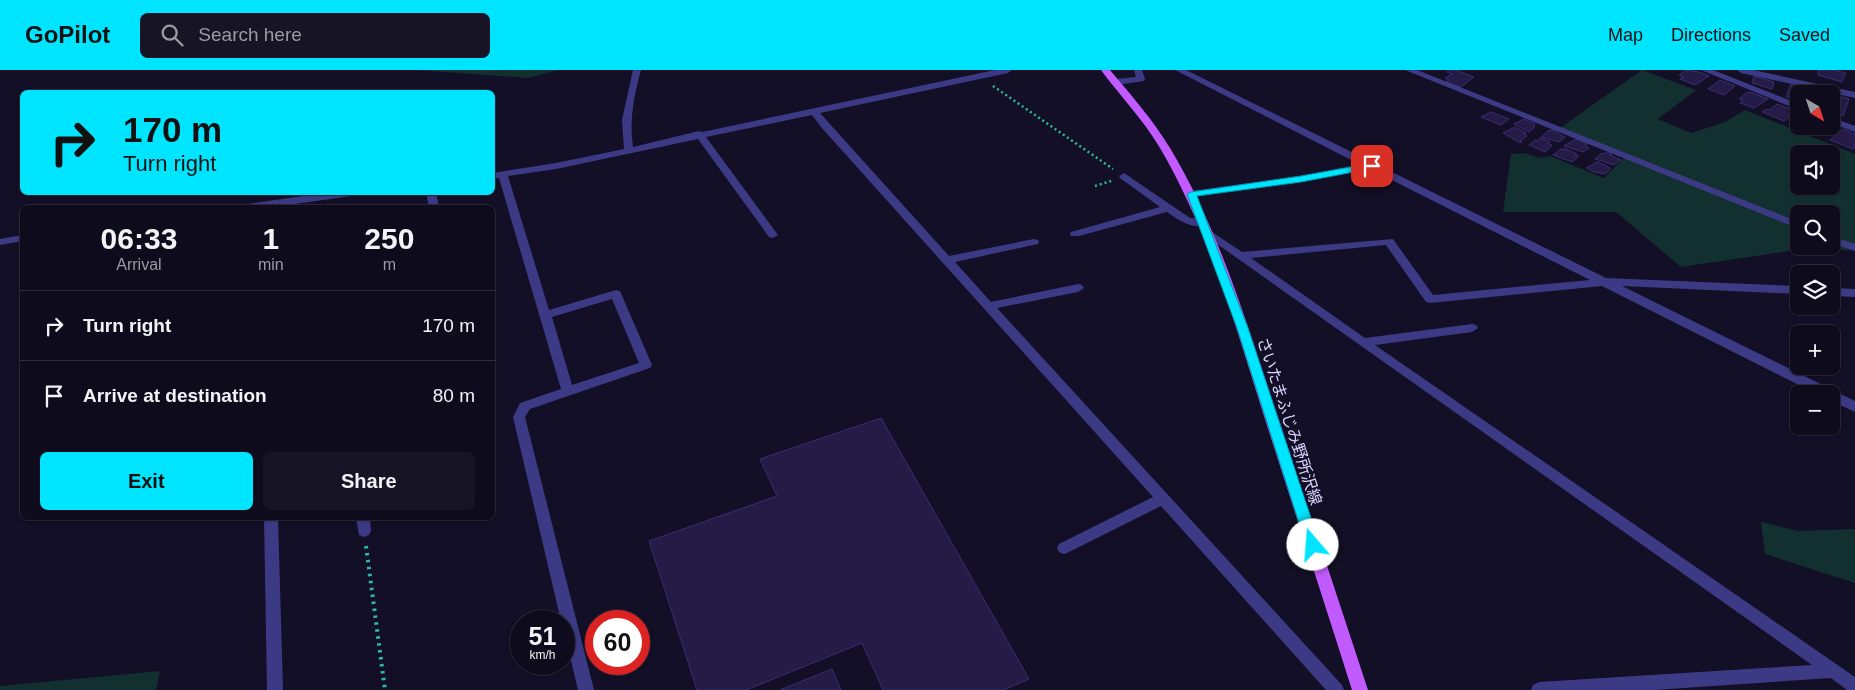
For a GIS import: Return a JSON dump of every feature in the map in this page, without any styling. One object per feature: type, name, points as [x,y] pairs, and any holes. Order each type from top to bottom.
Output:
[{"type":"main road","name":"さいたまふじみ野所沢線","points":[[1105,70],[1166,146],[1206,228],[1242,328],[1360,690]]},
{"type":"street","points":[[629,149],[627,142],[629,109],[637,70]]},
{"type":"street","points":[[568,392],[546,315],[498,176],[556,166],[699,134],[1008,70]]},
{"type":"street","points":[[1116,82],[1141,79],[1138,70]]},
{"type":"street","points":[[1179,70],[1812,385]]},
{"type":"street","points":[[1409,70],[1790,222]]},
{"type":"street","points":[[1705,70],[1790,103]]},
{"type":"street","points":[[1741,70],[1780,74],[1796,82],[1855,95]]},
{"type":"street","points":[[1796,82],[1800,72]]},
{"type":"street","points":[[813,110],[843,147],[1336,690]]},
{"type":"street","points":[[1840,123],[1855,129]]},
{"type":"street","points":[[699,134],[773,235]]},
{"type":"street","points":[[1191,194],[1301,179],[1372,166]]},
{"type":"street","points":[[1124,176],[1187,221],[1206,228],[1240,256],[1855,686]]},
{"type":"street","points":[[272,205],[337,195]]},
{"type":"street","points":[[330,196],[331,205]]},
{"type":"street","points":[[1075,234],[1168,208]]},
{"type":"street","points":[[0,242],[20,238]]},
{"type":"street","points":[[1240,256],[1389,241],[1430,299],[1607,282],[1790,290]]},
{"type":"street","points":[[947,260],[1034,242]]},
{"type":"street","points":[[1840,242],[1855,248]]},
{"type":"street","points":[[988,306],[1078,288]]},
{"type":"street","points":[[1840,292],[1855,293]]},
{"type":"street","points":[[546,315],[616,294],[646,366],[525,406],[519,417],[586,690]]},
{"type":"street","points":[[1363,342],[1472,328]]},
{"type":"street","points":[[1840,399],[1855,407]]},
{"type":"street","points":[[1064,548],[1162,499]]},
{"type":"street","points":[[271,520],[275,690]]},
{"type":"street","points":[[1539,690],[1833,671]]},
{"type":"path","points":[[980,77],[1124,176]]},
{"type":"path","points":[[1095,186],[1124,176]]},
{"type":"path","points":[[364,524],[385,690]]},
{"type":"green space","points":[[416,70],[558,70],[528,78]]},
{"type":"green space","points":[[1642,70],[1696,90],[1658,119],[1691,133],[1725,122],[1745,110],[1790,128],[1790,135],[1808,135],[1832,145],[1790,145],[1790,195],[1840,195],[1840,148],[1855,154],[1855,250],[1840,250],[1840,205],[1790,205],[1790,251],[1681,267],[1616,212],[1503,212],[1511,154],[1524,153],[1540,158],[1550,156],[1604,178],[1627,155],[1560,128]]},
{"type":"green space","points":[[1761,522],[1798,531],[1855,529],[1855,583],[1765,554]]},
{"type":"green space","points":[[160,671],[156,690],[0,690],[0,686]]},
{"type":"building","points":[[1449,70],[1456,70],[1474,77],[1461,87],[1446,82],[1449,80],[1445,78],[1452,74],[1447,72]]},
{"type":"building","points":[[1686,70],[1709,76],[1695,85],[1680,79],[1684,77],[1679,75]]},
{"type":"building","points":[[1818,70],[1833,70],[1846,73],[1842,82],[1818,75]]},
{"type":"building","points":[[1754,76],[1774,82],[1772,89],[1752,83]]},
{"type":"building","points":[[1720,80],[1735,86],[1724,95],[1708,89]]},
{"type":"building","points":[[1790,87],[1790,98],[1786,97]]},
{"type":"building","points":[[1747,92],[1768,99],[1754,108],[1740,103],[1743,100],[1739,99]]},
{"type":"building","points":[[1840,96],[1849,99],[1843,116],[1840,115]]},
{"type":"building","points":[[1777,104],[1790,109],[1790,116],[1784,121],[1762,112],[1766,109],[1770,110]]},
{"type":"building","points":[[1491,112],[1509,119],[1501,125],[1481,117]]},
{"type":"building","points":[[1524,119],[1535,124],[1533,126],[1535,127],[1529,132],[1514,124]]},
{"type":"building","points":[[1515,127],[1526,133],[1524,134],[1527,136],[1520,143],[1503,133]]},
{"type":"building","points":[[1843,129],[1855,134],[1855,147],[1853,149],[1830,140],[1836,135],[1840,135],[1840,132]]},
{"type":"building","points":[[1553,130],[1565,137],[1559,142],[1541,137],[1548,131]]},
{"type":"building","points":[[1540,138],[1550,142],[1548,144],[1552,145],[1545,152],[1529,145]]},
{"type":"building","points":[[1576,139],[1587,144],[1585,146],[1589,148],[1583,152],[1564,146]]},
{"type":"building","points":[[1561,149],[1566,149],[1579,156],[1572,162],[1553,155]]},
{"type":"building","points":[[1607,152],[1621,160],[1614,165],[1595,159],[1602,153],[1605,154]]},
{"type":"building","points":[[1597,162],[1611,169],[1605,174],[1586,168]]},
{"type":"building","points":[[881,418],[1029,679],[1003,690],[883,690],[862,643],[746,690],[697,690],[649,541],[777,496],[760,459]]},
{"type":"building","points":[[832,669],[841,690],[780,690]]},
{"type":"route","points":[[1313,545],[1242,328],[1208,234],[1191,194],[1301,179],[1372,166]]}]
